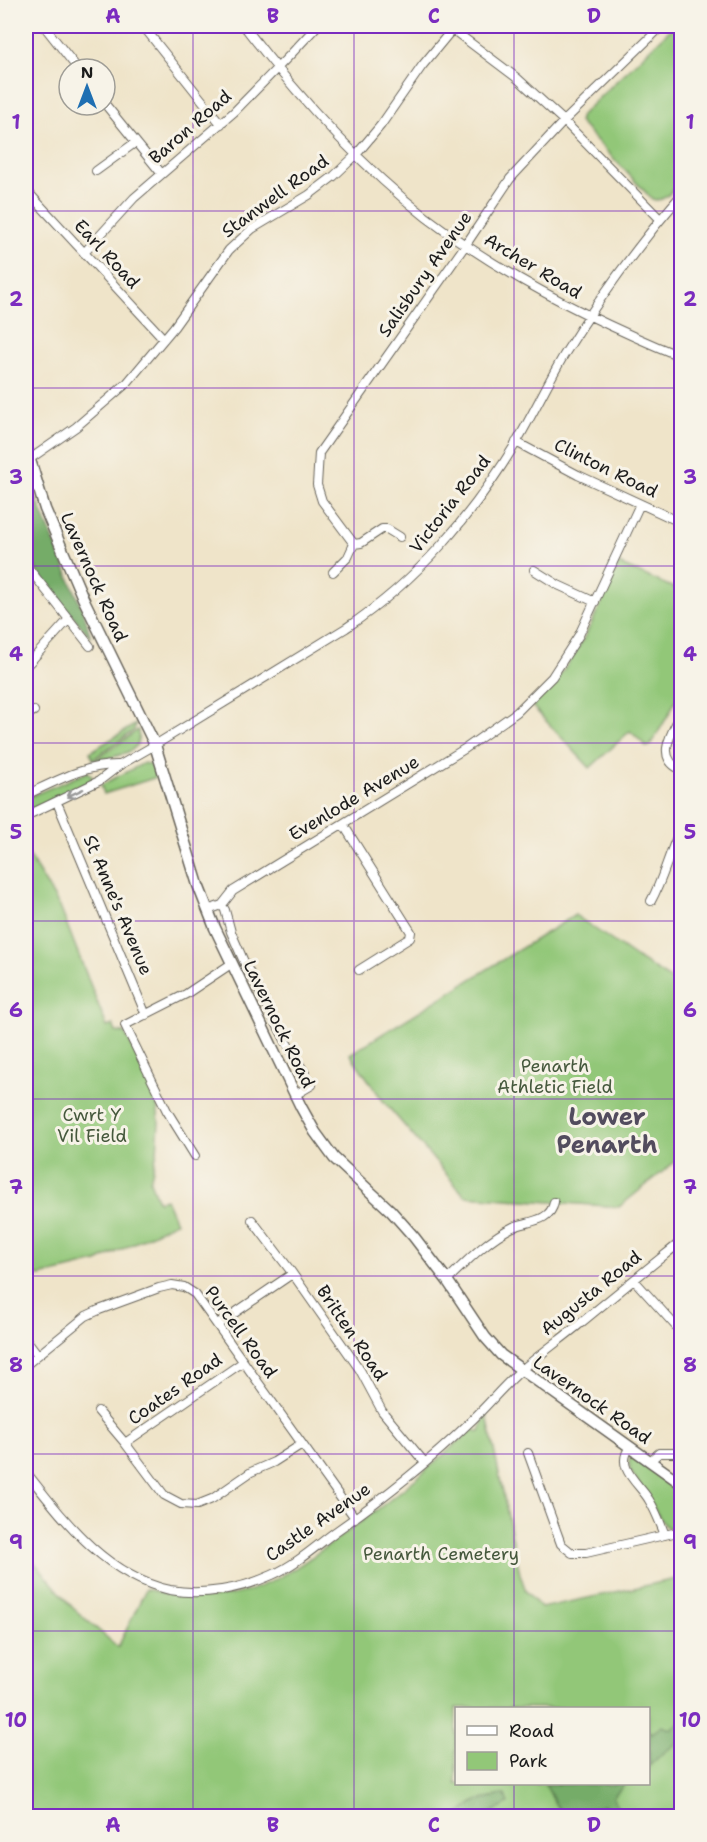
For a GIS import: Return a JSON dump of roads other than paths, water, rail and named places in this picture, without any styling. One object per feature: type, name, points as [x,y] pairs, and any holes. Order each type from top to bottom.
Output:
[{"type":"main road","name":"Lavernock Road","points":[[27,456],[45,509],[83,598],[155,746],[195,876],[231,964],[315,1132],[334,1158],[404,1225],[447,1280],[489,1342],[501,1355],[681,1484]]},
{"type":"street","points":[[44,26],[69,57]]},
{"type":"street","points":[[143,26],[221,124]]},
{"type":"street","name":"Archer Road","points":[[244,26],[317,114],[356,155],[419,211],[516,277],[589,317],[681,357]]},
{"type":"street","name":"Baron Road","points":[[84,253],[134,198],[221,124],[317,26]]},
{"type":"street","name":"Salisbury Avenue","points":[[354,544],[322,501],[318,485],[319,453],[510,179],[564,121],[662,26]]},
{"type":"street","points":[[452,27],[517,78],[564,121],[660,219]]},
{"type":"street","name":"Stanwell Road","points":[[27,456],[67,434],[127,382],[229,250],[252,229],[309,195],[356,155],[381,125],[452,27]]},
{"type":"street","points":[[116,117],[161,173]]},
{"type":"street","points":[[96,171],[136,142]]},
{"type":"street","name":"Earl Road","points":[[26,190],[161,336]]},
{"type":"street","name":"Victoria Road","points":[[26,816],[99,781],[120,765],[155,746],[346,628],[403,586],[434,555],[464,519],[516,442],[562,358],[589,317],[636,249],[681,194]]},
{"type":"street","name":"Clinton Road","points":[[516,442],[578,475],[681,522]]},
{"type":"street","points":[[26,485],[39,488]]},
{"type":"street","name":"Evenlode Avenue","points":[[208,910],[222,905],[233,891],[466,748],[517,711],[541,689],[560,666],[579,635],[640,504]]},
{"type":"street","points":[[333,572],[348,557],[354,544],[361,543],[382,528],[400,537]]},
{"type":"street","name":"Lavernock Road","points":[[26,565],[90,646]]},
{"type":"street","points":[[534,570],[558,585],[595,602]]},
{"type":"street","points":[[26,665],[69,619]]},
{"type":"street","points":[[681,712],[666,750],[671,763],[681,771]]},
{"type":"street","points":[[26,795],[83,769],[120,765]]},
{"type":"street","points":[[92,767],[99,781]]},
{"type":"street","name":"St Anne's Avenue","points":[[59,807],[146,1015]]},
{"type":"street","points":[[343,824],[411,932],[410,938],[359,970]]},
{"type":"street","points":[[651,901],[660,885],[671,848],[681,827]]},
{"type":"street","points":[[222,905],[245,964],[285,1040],[312,1085],[295,1095]]},
{"type":"street","points":[[195,1155],[166,1111],[125,1025],[186,994],[231,964]]},
{"type":"street","points":[[447,1280],[501,1234],[518,1225],[546,1216],[553,1208],[554,1202]]},
{"type":"street","name":"Britten Road","points":[[252,1220],[363,1375],[382,1411],[425,1463]]},
{"type":"street","name":"Augusta Road","points":[[522,1371],[681,1241]]},
{"type":"street","points":[[217,1325],[292,1274]]},
{"type":"street","points":[[634,1280],[681,1333]]},
{"type":"street","name":"Purcell Road","points":[[26,1365],[89,1314],[159,1288],[172,1285],[184,1287],[191,1291],[217,1325],[355,1518]]},
{"type":"street","points":[[26,1339],[38,1355]]},
{"type":"street","name":"Coates Road","points":[[125,1443],[243,1362]]},
{"type":"street","name":"Castle Avenue","points":[[26,1472],[69,1525],[98,1553],[141,1580],[183,1592],[234,1588],[254,1583],[274,1574],[355,1518],[425,1463],[522,1371]]},
{"type":"street","points":[[98,1411],[164,1496],[177,1503],[197,1505],[212,1499],[251,1472],[274,1462],[302,1444]]},
{"type":"street","points":[[630,1447],[625,1457],[627,1471],[649,1500],[665,1535]]},
{"type":"street","points":[[528,1453],[561,1544],[567,1550],[577,1554],[586,1553],[681,1531]]},
{"type":"street","points":[[650,1461],[659,1453],[681,1453]]},
{"type":"district","name":"Lower Penarth","points":[[607,1131]]},
{"type":"park label","name":"Penarth Athletic Field","points":[[555,1076]]},
{"type":"park label","name":"Cwrt Y Vil Field","points":[[92,1125]]},
{"type":"park label","name":"Penarth Cemetery","points":[[441,1554]]}]
